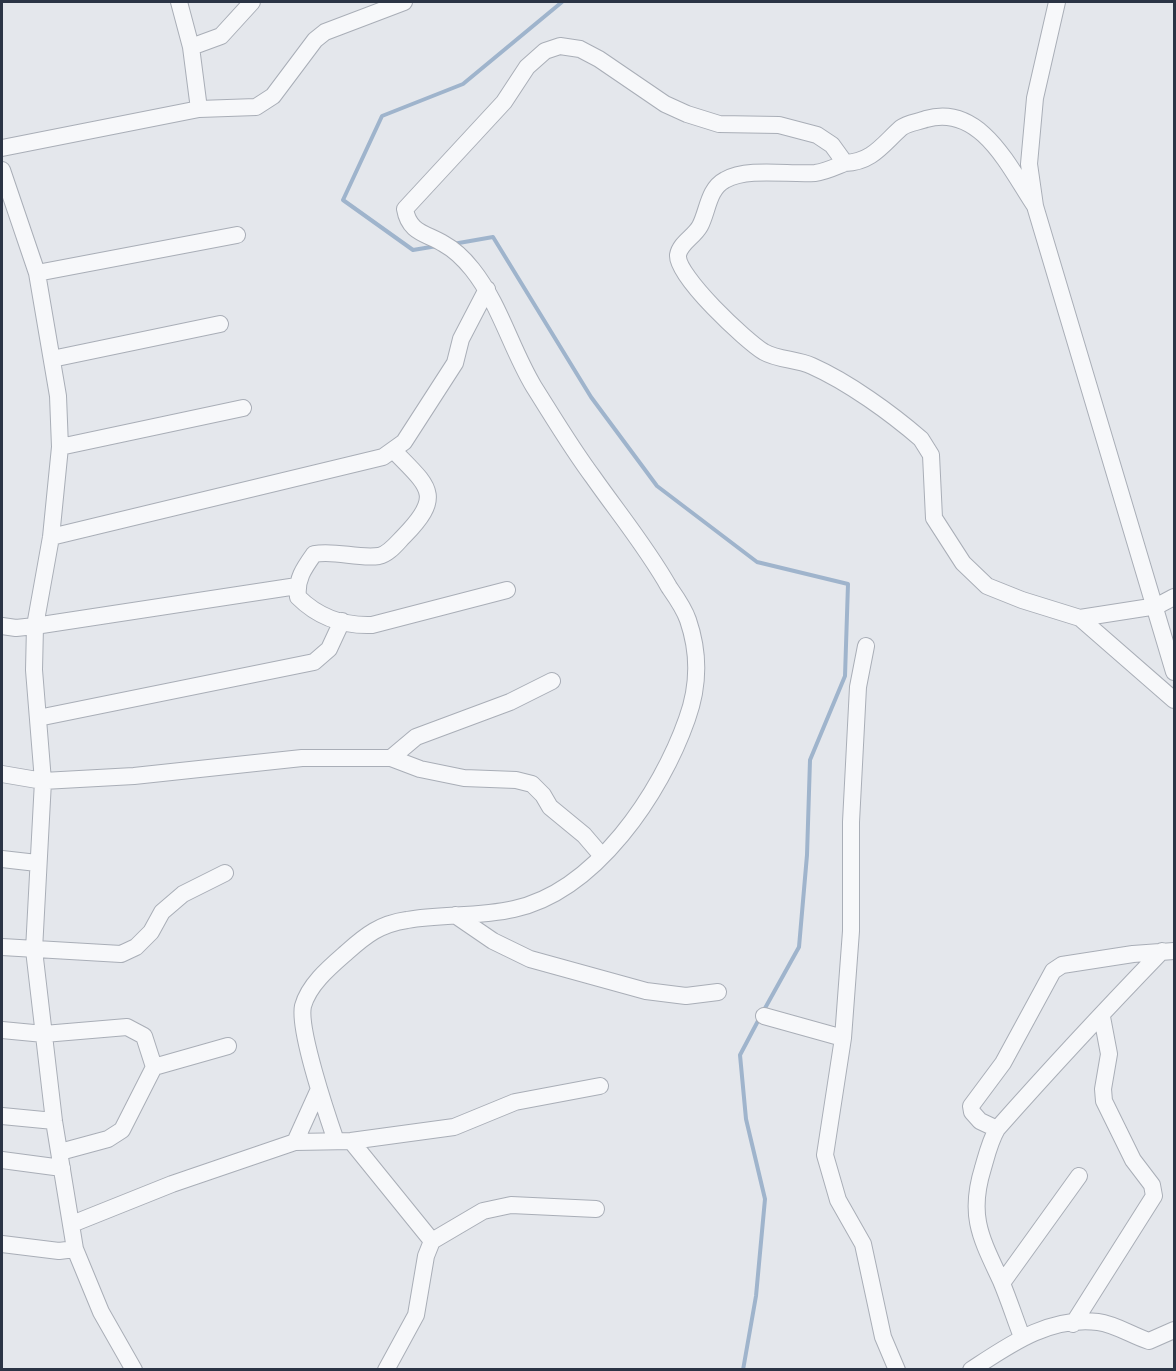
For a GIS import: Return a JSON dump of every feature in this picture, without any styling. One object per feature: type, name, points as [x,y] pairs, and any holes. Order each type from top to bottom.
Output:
[{"type":"street","points":[[179,2],[191,47],[199,109]]},
{"type":"street","points":[[191,47],[221,36],[252,2]]},
{"type":"street","points":[[2,148],[199,109],[256,107],[265,103],[315,40],[325,32],[404,2]]},
{"type":"street","points":[[1057,2],[1035,98],[1029,164],[1035,206],[1174,672]]},
{"type":"street","points":[[432,1241],[344,1141],[319,1089],[303,1007],[312,988],[329,968],[364,936],[380,926],[408,919],[515,909],[560,890],[602,856],[644,806],[671,760],[689,715],[698,664],[688,617],[650,554],[591,475],[532,384],[487,289],[454,250],[415,230],[407,220],[405,209],[504,102],[527,67],[545,51],[560,46],[580,49],[599,59],[665,104],[687,114],[719,124],[779,125],[817,135],[832,145],[845,163]]},
{"type":"street","points":[[1035,206],[987,136],[961,120],[939,116],[903,126],[872,156],[863,161],[845,163],[815,173],[740,175],[726,179],[715,186],[698,230],[681,247],[678,256],[682,268],[700,291],[749,340],[766,353],[798,361],[827,374],[921,439],[931,455],[934,518],[963,563],[987,586],[1022,600],[1080,618],[1174,700]]},
{"type":"street","points":[[2,170],[36,273],[58,396],[60,447],[51,537],[36,626],[34,670],[43,781],[34,950],[54,1121],[75,1249],[101,1312],[134,1370]]},
{"type":"street","points":[[36,273],[237,235]]},
{"type":"street","points":[[51,537],[383,458],[394,452],[404,442],[455,363],[461,339],[487,289]]},
{"type":"street","points":[[52,359],[220,324]]},
{"type":"street","points":[[60,447],[243,408]]},
{"type":"street","points":[[394,452],[421,479],[427,491],[429,505],[422,518],[389,552],[379,556],[327,551],[314,554],[303,568],[297,586],[298,597],[322,616],[372,625],[507,590]]},
{"type":"street","points":[[2,626],[16,628],[36,626],[297,586]]},
{"type":"street","points":[[1080,618],[1156,606],[1174,597]]},
{"type":"street","points":[[38,718],[314,662],[329,649],[342,621]]},
{"type":"street","points":[[866,646],[858,687],[850,822],[851,931],[843,1038],[825,1155],[838,1200],[862,1244],[883,1337],[897,1370]]},
{"type":"street","points":[[391,758],[416,737],[510,702],[552,681]]},
{"type":"street","points":[[2,774],[43,781],[134,776],[302,758],[391,758],[420,769],[464,778],[516,780],[532,784],[543,795],[550,807],[584,836],[602,856]]},
{"type":"street","points":[[2,859],[37,863]]},
{"type":"street","points":[[2,947],[122,954],[136,947],[151,932],[162,912],[183,894],[225,873]]},
{"type":"street","points":[[455,915],[493,941],[539,962],[646,991],[686,996],[718,992]]},
{"type":"street","points":[[1022,1338],[1002,1283],[982,1241],[975,1208],[976,1190],[991,1140],[997,1129],[1079,1036],[1102,1017],[1168,951]]},
{"type":"street","points":[[997,1129],[980,1120],[972,1112],[971,1106],[1003,1063],[1053,971],[1062,965],[1168,951]]},
{"type":"street","points":[[764,1016],[843,1038]]},
{"type":"street","points":[[1073,1324],[1154,1196],[1152,1185],[1133,1160],[1104,1101],[1103,1089],[1109,1054],[1102,1017]]},
{"type":"street","points":[[2,1030],[44,1034],[127,1027],[144,1036],[154,1067],[122,1130],[115,1137],[61,1160],[2,1160]]},
{"type":"street","points":[[154,1067],[228,1046]]},
{"type":"street","points":[[72,1224],[172,1184],[295,1142],[344,1141],[454,1127],[515,1102],[600,1086]]},
{"type":"street","points":[[295,1142],[319,1089]]},
{"type":"street","points":[[2,1116],[54,1121]]},
{"type":"street","points":[[1002,1283],[1079,1176]]},
{"type":"street","points":[[386,1370],[416,1315],[426,1256],[432,1241],[483,1211],[511,1205],[596,1209]]},
{"type":"street","points":[[2,1244],[59,1251],[75,1249]]},
{"type":"street","points":[[971,1370],[1022,1338],[1054,1325],[1098,1322],[1149,1341],[1174,1330]]},
{"type":"waterway","points":[[437,246],[413,250],[343,200],[382,116],[463,84],[562,2]]},
{"type":"waterway","points":[[453,244],[493,237],[591,397],[657,486],[757,562],[848,584],[845,676],[810,760],[807,855],[799,947],[764,1010]]},
{"type":"waterway","points":[[743,1370],[756,1296],[765,1199],[746,1119],[740,1055],[759,1019]]}]
